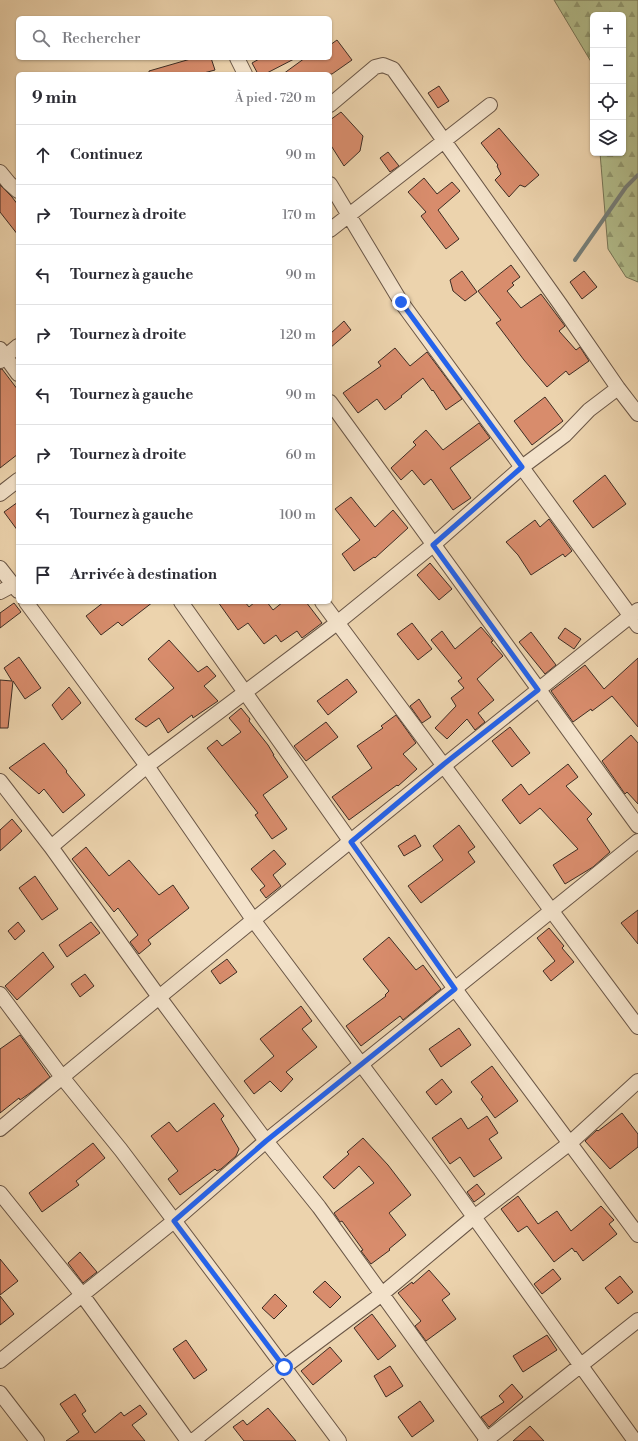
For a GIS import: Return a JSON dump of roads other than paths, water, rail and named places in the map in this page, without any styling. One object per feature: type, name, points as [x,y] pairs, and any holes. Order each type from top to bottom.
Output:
[{"type":"street","points":[[238,60],[244,72]]},
{"type":"street","points":[[332,103],[375,67],[383,65],[393,69],[618,388],[638,414]]},
{"type":"street","points":[[332,228],[490,105]]},
{"type":"street","points":[[0,172],[16,189]]},
{"type":"street","points":[[0,1129],[444,764],[538,690],[636,617],[522,467],[401,302],[332,188]]},
{"type":"street","points":[[16,347],[2,356],[16,372]]},
{"type":"street","points":[[51,847],[147,766],[337,623],[433,545],[522,467],[565,435],[590,410],[618,388]]},
{"type":"street","points":[[332,405],[638,826]]},
{"type":"street","points":[[0,494],[16,482]]},
{"type":"street","points":[[0,568],[16,588],[0,592]]},
{"type":"street","points":[[27,604],[147,766],[254,921],[474,1217],[636,1441]]},
{"type":"street","points":[[182,604],[455,989],[638,1235]]},
{"type":"street","points":[[323,604],[444,764],[638,1027]]},
{"type":"street","points":[[0,781],[51,847],[159,997],[266,1141],[318,1207],[487,1440],[638,1320]]},
{"type":"street","points":[[0,1361],[83,1296],[174,1221],[266,1141],[362,1065],[638,840]]},
{"type":"street","points":[[0,994],[62,1077],[174,1221],[339,1441]]},
{"type":"street","points":[[193,1441],[284,1367],[382,1294],[474,1217],[570,1144],[638,1081]]},
{"type":"street","points":[[0,1193],[83,1296],[188,1441]]},
{"type":"street","points":[[0,1393],[37,1441]]},
{"type":"waterway","points":[[575,260],[626,187],[638,175]]}]
